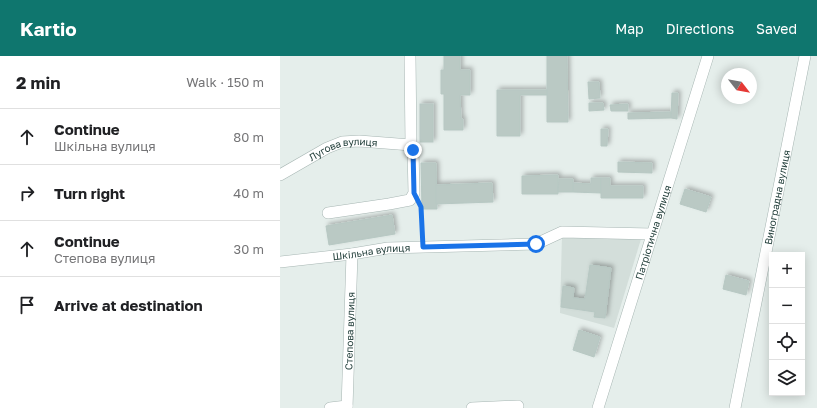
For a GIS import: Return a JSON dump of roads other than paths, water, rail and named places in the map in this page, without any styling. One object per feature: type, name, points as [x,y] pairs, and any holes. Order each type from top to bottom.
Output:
[{"type":"street","points":[[328,214],[410,200],[414,193],[413,150],[411,146],[410,56]]},
{"type":"street","name":"Патріотична вулиця","points":[[598,408],[708,56]]},
{"type":"street","name":"Виноградна вулиця","points":[[735,408],[805,56]]},
{"type":"street","name":"Лугова вулиця","points":[[280,175],[327,148],[342,142],[359,141],[411,146]]},
{"type":"street","name":"Шкільна вулиця","points":[[280,262],[352,254],[388,248],[536,244],[562,232],[652,234]]},
{"type":"street","name":"Степова вулиця","points":[[347,407],[352,254]]},
{"type":"street","points":[[472,408],[518,406]]},
{"type":"street","points":[[330,408],[347,407]]}]
